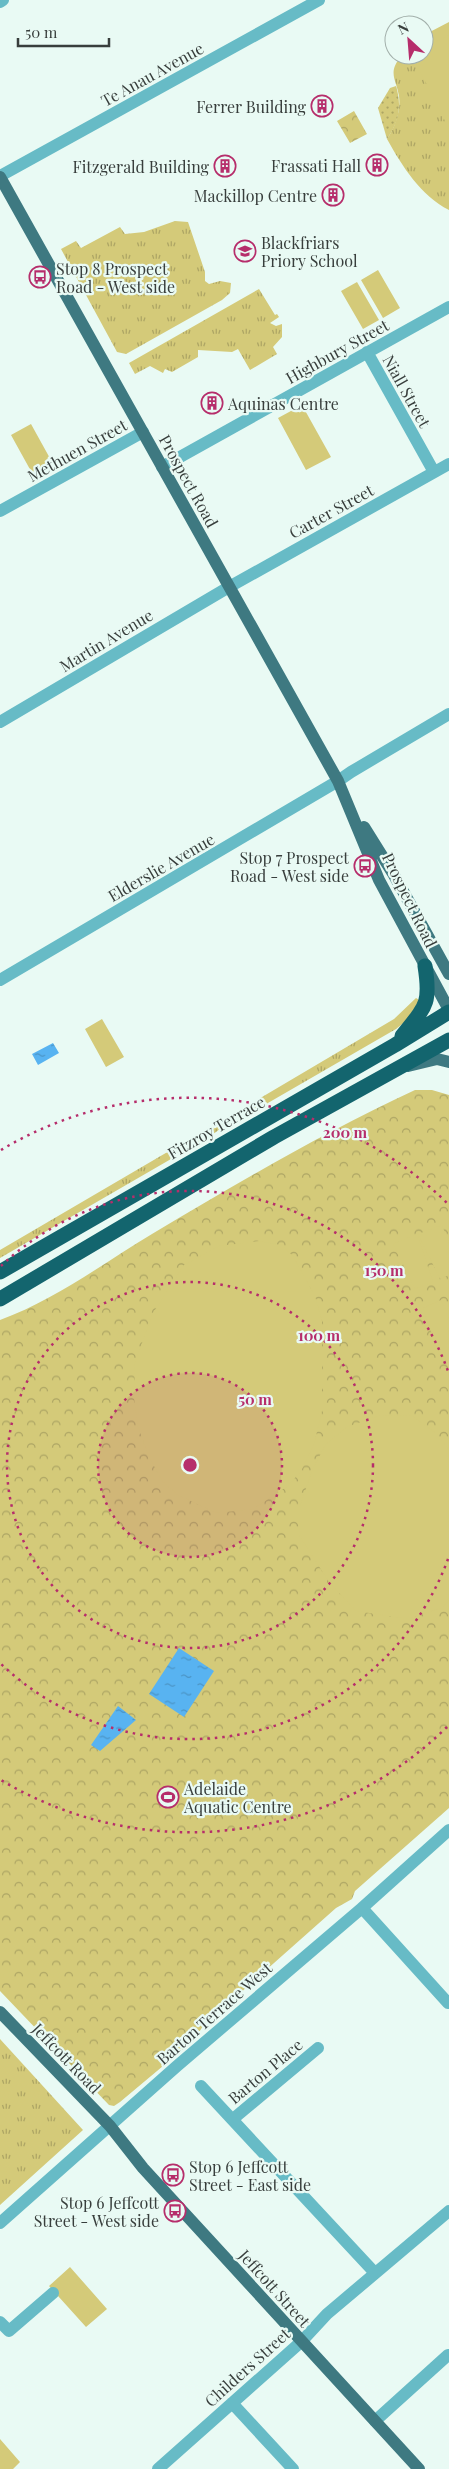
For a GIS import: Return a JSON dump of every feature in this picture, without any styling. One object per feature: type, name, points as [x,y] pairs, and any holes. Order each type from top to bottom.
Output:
[{"type":"highway","points":[[395,1045],[419,1014],[426,1001],[429,992],[425,966]]},
{"type":"highway","name":"Fitzroy Terrace","points":[[0,1272],[395,1045],[449,1011]]},
{"type":"highway","points":[[0,1299],[274,1137],[449,1040]]},
{"type":"highway","points":[[245,1130],[274,1137]]},
{"type":"highway","points":[[41,1248],[79,1238],[156,1192],[164,1195],[168,1201]]},
{"type":"highway","points":[[0,1291],[20,1287]]},
{"type":"main road","name":"Prospect Road","points":[[0,176],[338,781],[379,880],[449,1011]]},
{"type":"main road","name":"Prospect Road","points":[[348,802],[444,958],[449,974]]},
{"type":"main road","points":[[400,1067],[437,1059],[449,1062]]},
{"type":"main road","name":"Jeffcott Road","points":[[0,2012],[110,2126]]},
{"type":"main road","name":"Jeffcott Street","points":[[110,2126],[143,2168],[419,2469]]},
{"type":"street","name":"Te Anau Avenue","points":[[0,176],[319,0]]},
{"type":"street","name":"Highbury Street","points":[[162,467],[449,307]]},
{"type":"street","name":"Niall Street","points":[[367,352],[434,472]]},
{"type":"street","name":"Methuen Street","points":[[0,511],[143,432]]},
{"type":"street","name":"Carter Street","points":[[229,587],[449,464]]},
{"type":"street","name":"Martin Avenue","points":[[0,722],[229,587]]},
{"type":"street","name":"Elderslie Avenue","points":[[0,980],[449,714]]},
{"type":"street","name":"Barton Terrace West","points":[[0,2223],[176,2066],[362,1908],[449,1830]]},
{"type":"street","points":[[362,1908],[448,2003]]},
{"type":"street","name":"Barton Place","points":[[234,2120],[318,2048]]},
{"type":"street","points":[[201,2086],[375,2273]]},
{"type":"street","name":"Childers Street","points":[[158,2469],[302,2341],[328,2314],[449,2212]]},
{"type":"street","points":[[0,2322],[9,2331],[53,2293]]},
{"type":"street","points":[[375,2421],[448,2355]]},
{"type":"street","points":[[232,2403],[293,2469]]},
{"type":"green space","points":[[449,22],[449,210],[421,189],[399,160],[387,139],[395,124],[399,107],[399,96],[394,76],[395,65],[434,65],[434,30]]},
{"type":"green space","points":[[449,35],[449,129],[417,65],[434,65],[434,43]]},
{"type":"green space","points":[[396,86],[399,101],[397,120],[387,139],[378,108],[390,88]]},
{"type":"green space","points":[[354,111],[367,134],[350,143],[337,121]]},
{"type":"green space","points":[[175,221],[188,222],[205,272],[205,281],[209,284],[220,281],[231,283],[230,293],[222,300],[126,354],[117,352],[61,249],[76,241],[81,248],[120,227],[125,234],[144,232]]},
{"type":"green space","points":[[378,270],[400,308],[383,318],[361,280]]},
{"type":"green space","points":[[357,282],[379,320],[363,329],[341,291]]},
{"type":"green space","points":[[259,289],[275,315],[277,314],[279,317],[270,323],[276,326],[282,324],[282,337],[273,347],[277,354],[250,370],[238,349],[232,352],[198,350],[198,357],[172,372],[165,369],[163,373],[150,366],[135,374],[129,363]]},
{"type":"green space","points":[[302,405],[331,457],[306,470],[278,418]]},
{"type":"green space","points":[[31,424],[52,462],[32,473],[11,435]]},
{"type":"green space","points":[[416,998],[421,1001],[406,1021],[396,1029],[261,1107],[253,1109],[251,1107],[257,1100],[394,1019]]},
{"type":"green space","points":[[102,1019],[124,1057],[106,1067],[85,1029]]},
{"type":"green space","points":[[415,1090],[432,1090],[449,1095],[449,1808],[355,1891],[352,1899],[336,1908],[203,2026],[194,2040],[120,2102],[114,2106],[109,2105],[0,1991],[0,1320],[59,1292],[152,1234],[282,1159],[348,1123]]},
{"type":"green space","points":[[225,1121],[227,1124],[209,1137],[0,1258],[0,1250],[217,1123]]},
{"type":"green space","points":[[442,1225],[449,1243],[449,1275],[440,1279],[418,1234]]},
{"type":"green space","points":[[417,1234],[433,1282],[415,1289],[393,1244]]},
{"type":"green space","points":[[259,1241],[281,1245],[293,1256],[315,1296],[322,1321],[322,1411],[314,1444],[301,1471],[288,1486],[253,1509],[216,1513],[178,1495],[163,1482],[149,1457],[138,1427],[134,1398],[135,1362],[153,1313],[184,1265],[219,1246]]},
{"type":"green space","points":[[441,1300],[449,1319],[449,1351],[439,1355],[423,1308]]},
{"type":"green space","points":[[411,1415],[437,1434],[449,1450],[449,1600],[443,1607],[409,1619],[356,1611],[329,1582],[299,1535],[299,1509],[313,1468],[326,1444],[347,1427],[378,1416]]},
{"type":"green space","points":[[0,2039],[83,2130],[0,2205]]},
{"type":"green space","points":[[70,2267],[107,2309],[86,2327],[49,2286]]},
{"type":"green space","points":[[0,2439],[20,2462],[13,2469],[0,2469]]},
{"type":"water","points":[[53,1043],[59,1053],[38,1065],[32,1054]]},
{"type":"water","points":[[179,1648],[214,1671],[184,1717],[149,1694]]},
{"type":"water","points":[[118,1706],[136,1720],[100,1751],[91,1745]]},
{"type":"place","name":"Ferrer Building","points":[[322,106]]},
{"type":"place","name":"Frassati Hall","points":[[377,165]]},
{"type":"place","name":"Fitzgerald Building","points":[[225,166]]},
{"type":"place","name":"Mackillop Centre","points":[[333,195]]},
{"type":"place","name":"Blackfriars Priory School","points":[[245,251]]},
{"type":"place","name":"Stop 8 Prospect Road - West side","points":[[40,277]]},
{"type":"place","name":"Aquinas Centre","points":[[212,403]]},
{"type":"place","name":"Stop 7 Prospect Road - West side","points":[[365,866]]},
{"type":"place","name":"Adelaide Aquatic Centre","points":[[168,1797]]},
{"type":"place","name":"Stop 6 Jeffcott Street - East side","points":[[173,2175]]},
{"type":"place","name":"Stop 6 Jeffcott Street - West side","points":[[175,2211]]}]
